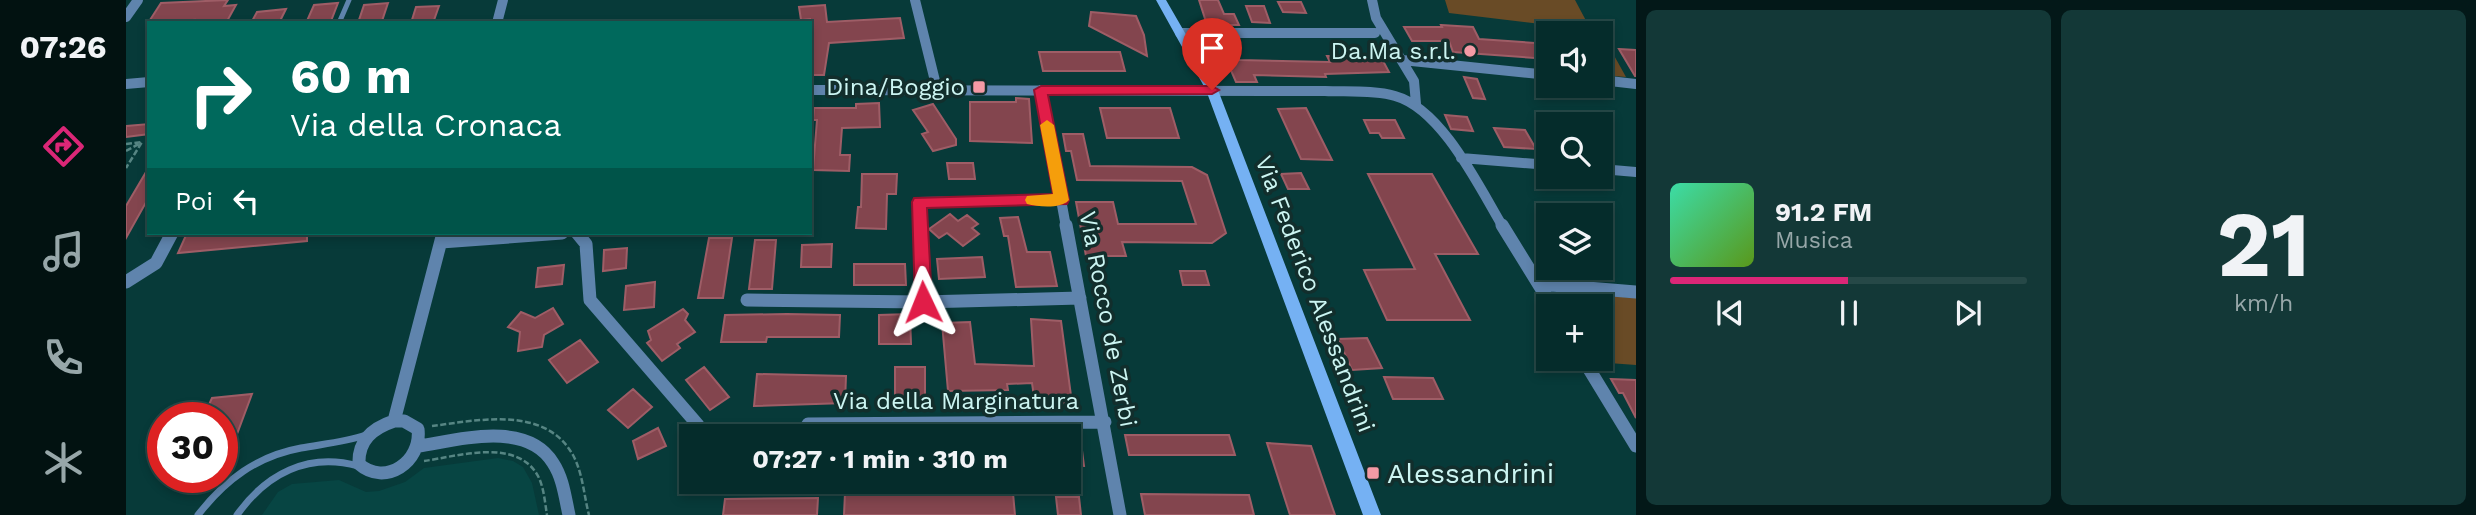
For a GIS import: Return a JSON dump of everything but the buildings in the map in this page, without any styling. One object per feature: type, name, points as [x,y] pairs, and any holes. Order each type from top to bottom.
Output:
[{"type":"street","points":[[497,21],[503,0]]},
{"type":"street","points":[[915,0],[937,89]]},
{"type":"street","name":"Via Federico Alessandrini","points":[[1161,0],[1212,90],[1372,515]]},
{"type":"street","points":[[1372,0],[1376,18],[1415,85],[1416,104]]},
{"type":"street","points":[[126,17],[133,2]]},
{"type":"street","points":[[1180,33],[1375,33]]},
{"type":"street","points":[[1402,60],[1536,74]]},
{"type":"street","points":[[1613,81],[1636,84]]},
{"type":"street","points":[[126,85],[147,82]]},
{"type":"street","points":[[812,90],[1212,90],[1362,92],[1393,95],[1416,104],[1437,125],[1461,158],[1545,294]]},
{"type":"street","name":"Via Rocco de Zerbi","points":[[1041,90],[1121,515]]},
{"type":"street","points":[[1461,158],[1536,164]]},
{"type":"street","points":[[1613,170],[1636,172]]},
{"type":"street","points":[[923,302],[919,202],[1062,200]]},
{"type":"street","points":[[126,282],[156,263],[171,235]]},
{"type":"street","points":[[394,421],[442,237],[502,235]]},
{"type":"street","points":[[582,235],[588,242],[585,281],[590,300],[697,424]]},
{"type":"street","points":[[1539,284],[1636,292]]},
{"type":"street","points":[[747,300],[923,302],[1080,298]]},
{"type":"street","points":[[1590,371],[1636,446]]},
{"type":"street","points":[[394,421],[404,421],[418,429],[419,446],[415,454],[399,469],[378,475],[362,469],[359,464],[359,449],[368,434],[394,421]]},
{"type":"street","name":"Via della Marginatura","points":[[907,424],[1105,422]]},
{"type":"street","points":[[419,446],[494,437],[514,438],[531,443],[546,452],[555,464],[569,515]]},
{"type":"lane","points":[[340,21],[349,0]]},
{"type":"lane","points":[[198,515],[224,484],[253,463],[288,450],[330,445],[368,434]]},
{"type":"lane","points":[[237,515],[262,483],[294,468],[325,461],[351,463],[362,469]]},
{"type":"path","points":[[126,144],[142,142]]},
{"type":"path","points":[[126,151],[142,142]]},
{"type":"path","points":[[126,168],[142,142]]},
{"type":"shaded area","points":[[1445,0],[1575,0],[1586,21],[1536,21],[1536,23],[1449,13]]},
{"type":"shaded area","points":[[1613,54],[1626,77],[1613,76]]},
{"type":"shaded area","points":[[1613,296],[1636,298],[1636,365],[1613,363]]},
{"type":"shaded area","points":[[498,458],[513,461],[523,467],[532,483],[539,515],[262,515],[278,492],[292,484],[339,480],[366,492],[379,491],[405,482],[424,468]]},
{"type":"slow traffic","points":[[1033,200],[1062,200],[1047,125]]},
{"type":"place","name":"Da.Ma s.r.l.","points":[[1470,51]]},
{"type":"place","name":"Dina/Boggio","points":[[979,87]]},
{"type":"place","name":"Alessandrini","points":[[1373,473]]},
{"type":"route","points":[[923,302],[919,202],[1062,200],[1041,90],[1212,90]]}]
